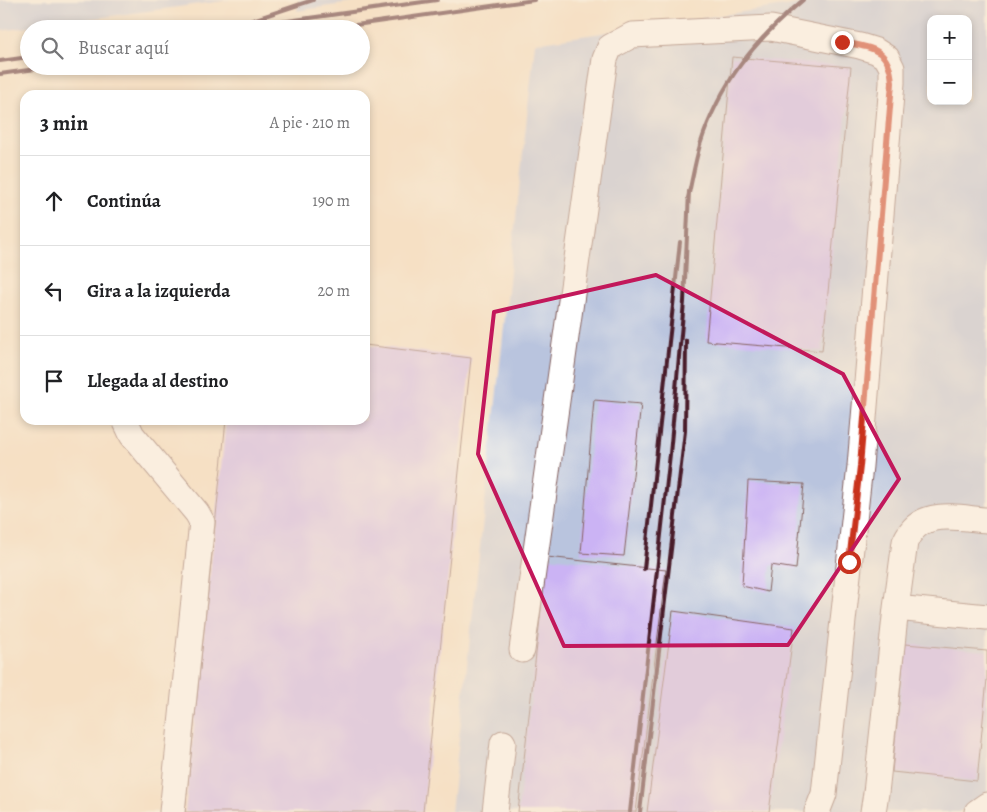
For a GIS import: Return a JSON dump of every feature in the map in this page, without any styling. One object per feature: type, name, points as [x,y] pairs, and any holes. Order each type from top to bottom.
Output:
[{"type":"lane","points":[[522,650],[605,59],[610,47],[632,35],[771,28],[876,50],[886,58],[892,68],[892,93],[860,466],[824,794],[817,812]]},
{"type":"lane","points":[[127,425],[132,435],[198,513],[202,522],[172,812]]},
{"type":"lane","points":[[872,812],[876,793],[896,608],[905,542],[908,534],[914,527],[928,518],[939,516],[987,520]]},
{"type":"lane","points":[[896,608],[987,617]]},
{"type":"lane","points":[[495,812],[503,743]]},
{"type":"lane","points":[[977,812],[987,805]]},
{"type":"highlighted area","points":[[656,275],[843,374],[899,479],[788,645],[564,646],[478,454],[494,312]]},
{"type":"shaded area","points":[[0,0],[230,0],[82,20],[20,20],[20,28],[0,31]]},
{"type":"shaded area","points":[[299,0],[370,0],[297,11]]},
{"type":"shaded area","points":[[824,0],[987,0],[987,797],[959,812],[451,812],[535,43]]},
{"type":"building","points":[[732,57],[851,67],[822,351],[706,341]]},
{"type":"building","points":[[370,346],[471,358],[423,812],[185,812],[225,425],[370,425]]},
{"type":"building","points":[[594,400],[641,404],[624,556],[581,553]]},
{"type":"building","points":[[748,481],[804,484],[796,569],[771,565],[768,592],[742,586]]},
{"type":"building","points":[[547,557],[666,570],[636,812],[518,812]]},
{"type":"building","points":[[673,611],[794,628],[769,812],[647,812]]},
{"type":"building","points":[[905,644],[987,651],[987,679],[977,781],[892,772]]},
{"type":"railway","points":[[253,20],[313,0]]},
{"type":"railway","points":[[295,20],[437,0]]},
{"type":"railway","points":[[370,23],[534,0]]},
{"type":"railway","points":[[688,198],[700,145],[708,123],[728,83],[769,31],[803,0]]},
{"type":"railway","points":[[0,61],[20,58]]},
{"type":"railway","points":[[0,74],[20,71]]},
{"type":"railway","points":[[630,812],[670,454],[684,302],[689,191]]},
{"type":"railway","points":[[644,569],[680,242]]},
{"type":"railway","points":[[640,812],[685,431],[686,340]]},
{"type":"route","points":[[842,42],[876,50],[886,58],[892,68],[860,466],[849,562]]}]
